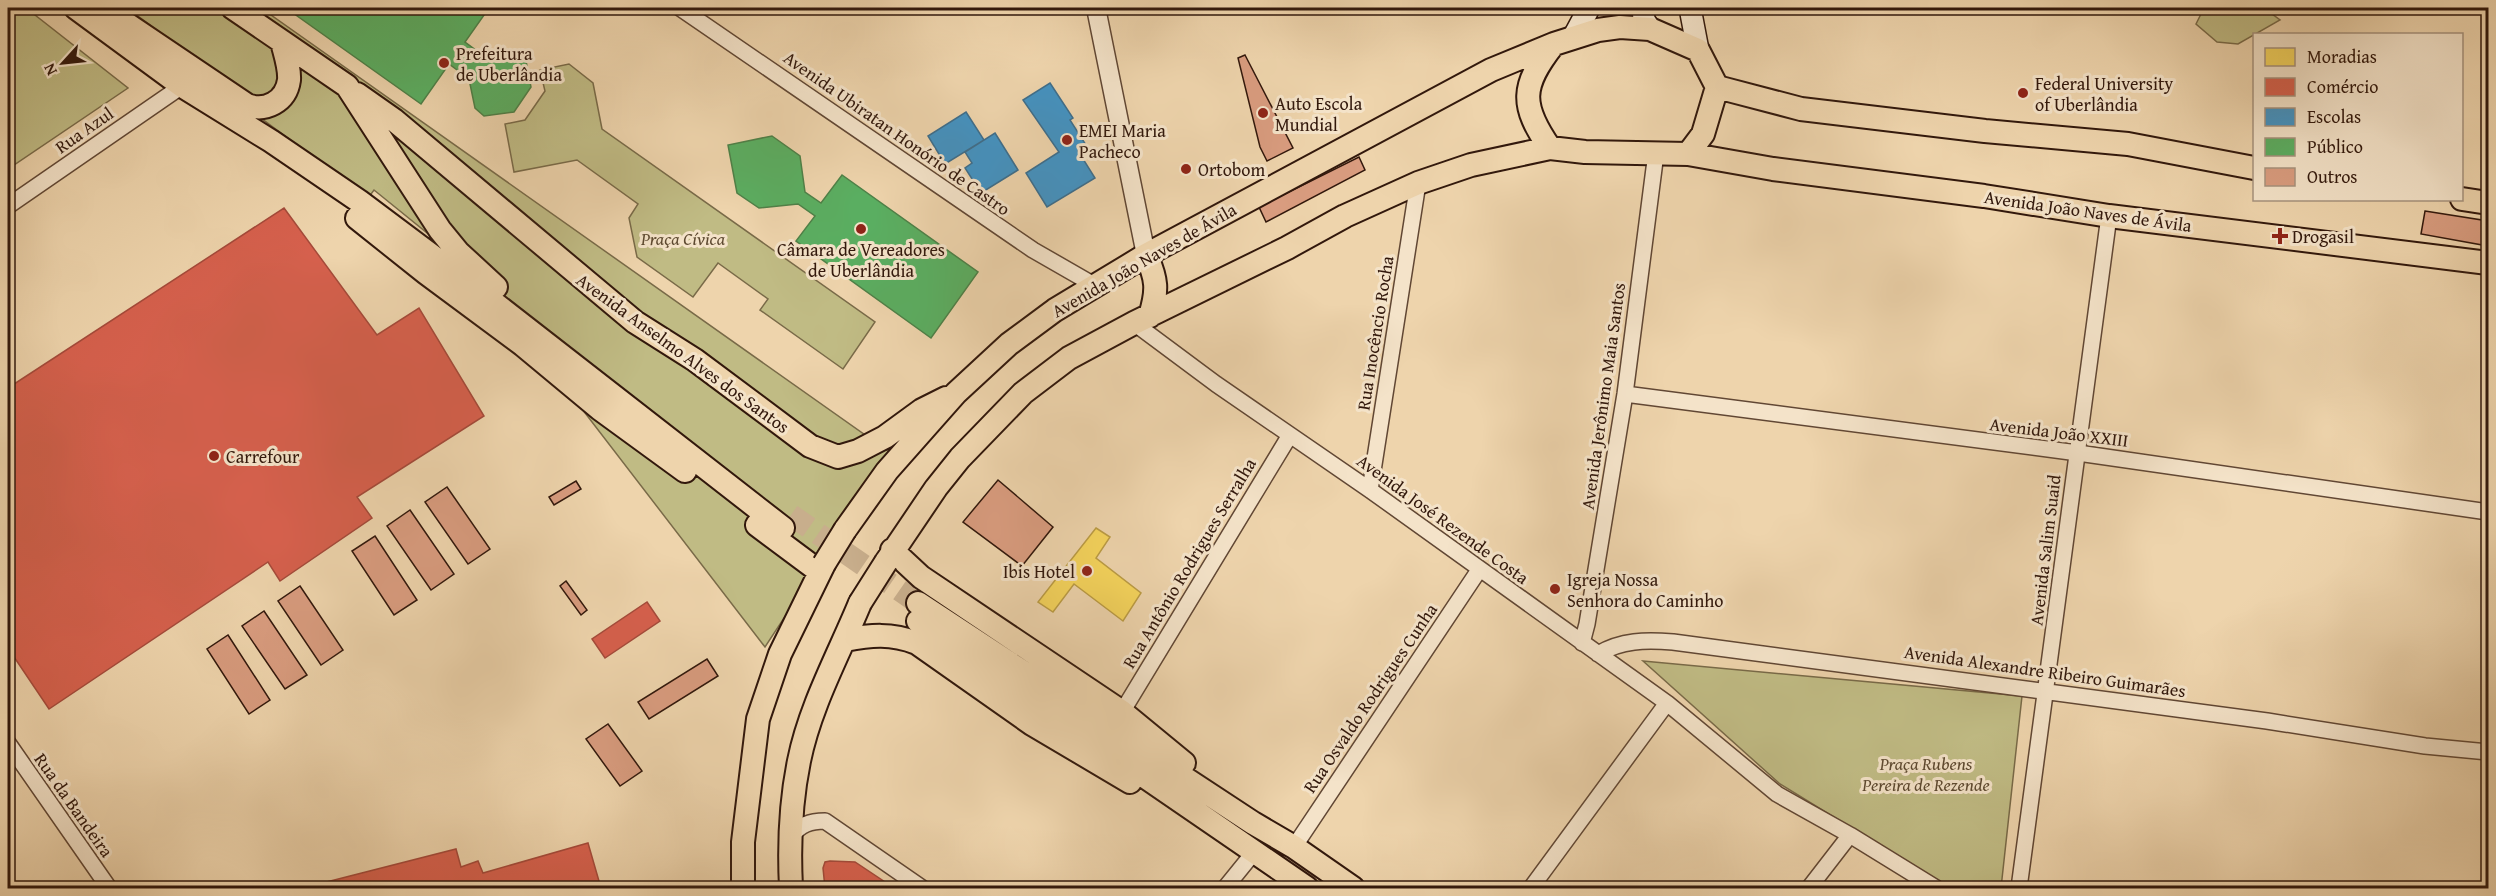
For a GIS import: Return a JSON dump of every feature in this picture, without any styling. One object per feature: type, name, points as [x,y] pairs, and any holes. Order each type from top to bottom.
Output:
[{"type":"main road","points":[[76,8],[182,86],[271,141],[359,201],[787,521],[481,274],[440,230],[347,86]]},
{"type":"main road","points":[[103,8],[247,105],[257,109],[269,107],[279,100],[286,90],[289,80],[288,67],[282,42]]},
{"type":"main road","name":"Avenida Anselmo Alves dos Santos","points":[[233,8],[394,120],[635,322],[694,360],[810,446],[838,457],[858,451],[885,437],[922,410],[956,393]]},
{"type":"main road","points":[[1550,148],[1538,132],[1527,97],[1529,82],[1536,68],[1564,41],[1589,8]]},
{"type":"main road","points":[[791,888],[791,836],[799,761],[814,711],[860,603],[889,556],[960,458],[1023,393],[1069,358],[1142,319],[1287,248],[1346,216],[1418,183],[1471,165],[1550,148],[1585,152],[1688,154],[1703,134],[1717,87],[1698,50],[1690,8]]},
{"type":"main road","points":[[1564,41],[1647,18],[1698,50]]},
{"type":"main road","name":"Avenida João Naves de Ávila","points":[[743,888],[742,842],[758,719],[780,654],[822,568],[845,530],[887,471],[956,393],[1009,344],[1094,285],[1413,110],[1491,70],[1564,41]]},
{"type":"main road","points":[[1717,87],[1783,105],[1813,110],[1985,131],[2128,144],[2253,168]]},
{"type":"main road","points":[[271,141],[339,203],[426,273],[524,345],[600,409],[822,568]]},
{"type":"main road","name":"Avenida João Naves de Ávila","points":[[1688,154],[1773,169],[1984,196],[2109,216],[2488,263]]},
{"type":"main road","points":[[2463,199],[2488,202]]},
{"type":"main road","points":[[1142,319],[1156,298],[1156,285],[1146,255]]},
{"type":"main road","points":[[889,556],[1122,712],[1219,790],[1253,823]]},
{"type":"main road","points":[[1307,888],[913,609],[1294,847],[1353,888]]},
{"type":"main road","points":[[844,640],[883,634],[900,636],[917,643],[1032,724],[1106,769],[1233,837]]},
{"type":"street","name":"Avenida Ubiratan Honório de Castro","points":[[680,8],[1033,250],[1094,285]]},
{"type":"street","points":[[1096,8],[1146,255]]},
{"type":"street","name":"Rua Azul","points":[[8,206],[182,86]]},
{"type":"street","name":"Avenida Jerônimo Maia Santos","points":[[1582,643],[1625,394],[1656,153]]},
{"type":"street","name":"Rua Inocêncio Rocha","points":[[1370,490],[1418,183]]},
{"type":"street","name":"Avenida Salim Suaid","points":[[2019,888],[2036,758],[2048,691],[2109,216]]},
{"type":"street","name":"Avenida José Rezende Costa","points":[[1142,319],[1216,384],[1370,490],[1667,703],[1777,794],[1850,835],[1936,888]]},
{"type":"street","name":"Avenida João XXIII","points":[[1625,394],[2078,453],[2488,512]]},
{"type":"street","name":"Rua Antônio Rodrigues Serralha","points":[[1122,712],[1290,435]]},
{"type":"street","name":"Rua Osvaldo Rodrigues Cunha","points":[[1294,847],[1479,570]]},
{"type":"street","name":"Avenida Alexandre Ribeiro Guimarães","points":[[1598,654],[1623,642],[1661,641],[2267,721],[2425,746],[2488,752]]},
{"type":"street","points":[[1532,888],[1667,703]]},
{"type":"street","name":"Rua da Bandeira","points":[[8,743],[109,888]]},
{"type":"street","points":[[791,836],[811,821],[825,821],[922,888]]},
{"type":"street","points":[[1809,888],[1850,835]]},
{"type":"street","points":[[1225,888],[1255,851]]},
{"type":"green space","points":[[8,8],[26,8],[128,88],[8,169]]},
{"type":"green space","points":[[127,8],[261,8],[892,454],[765,647],[479,275],[374,190],[368,198],[250,110],[255,102]]},
{"type":"green space","points":[[2204,8],[2264,8],[2280,20],[2257,33],[2253,33],[2253,35],[2238,44],[2217,42],[2196,24]]},
{"type":"green space","name":"Praça Cívica","points":[[569,64],[593,83],[602,129],[875,322],[843,369],[760,310],[768,299],[718,263],[693,297],[637,257],[629,218],[638,204],[577,160],[514,172],[505,124],[525,120],[545,91],[540,70]]},
{"type":"green space","name":"Praça Rubens Pereira de Rezende","points":[[1643,661],[2022,696],[2001,888],[1949,888],[1780,784]]},
{"type":"building: Moradias","name":"Ibis Hotel","points":[[1096,528],[1110,537],[1096,558],[1141,593],[1123,621],[1074,584],[1053,612],[1038,602]]},
{"type":"building: Comércio","name":"Carrefour","points":[[284,208],[377,335],[419,308],[484,416],[357,497],[372,518],[280,581],[268,562],[49,709],[8,648],[8,388]]},
{"type":"building: Comércio","points":[[647,602],[660,621],[605,658],[592,639]]},
{"type":"building: Comércio","points":[[588,843],[601,888],[303,888],[456,849],[461,867],[478,861],[483,873]]},
{"type":"building: Comércio","points":[[825,862],[855,862],[894,888],[825,888],[823,868]]},
{"type":"building: Escolas","name":"EMEI Maria Pacheco","points":[[1050,83],[1073,118],[1070,120],[1086,145],[1078,151],[1095,178],[1047,207],[1026,173],[1059,152],[1023,100]]},
{"type":"building: Escolas","points":[[966,112],[984,140],[945,164],[928,136]]},
{"type":"building: Escolas","points":[[995,133],[1018,170],[981,193],[965,168],[972,163],[965,152]]},
{"type":"building: Público","name":"Prefeitura de Uberlândia","points":[[286,8],[489,8],[465,42],[484,56],[514,53],[526,61],[531,87],[514,112],[484,116],[475,108],[469,79],[449,64],[421,104]]},
{"type":"building: Público","name":"Câmara de Vereadores de Uberlândia","points":[[772,136],[800,156],[805,192],[821,203],[842,175],[978,272],[931,338],[796,241],[815,216],[798,204],[759,208],[737,193],[728,145]]},
{"type":"building: Outros","name":"Auto Escola Mundial","points":[[1245,55],[1293,148],[1267,161],[1260,147],[1238,58]]},
{"type":"building: Outros","points":[[1359,157],[1365,170],[1266,222],[1259,207]]},
{"type":"building: Outros","points":[[2425,211],[2488,221],[2488,246],[2421,234]]},
{"type":"building: Outros","points":[[998,480],[1053,527],[1022,566],[963,522]]},
{"type":"building: Outros","points":[[576,481],[581,489],[554,505],[549,497]]},
{"type":"building: Outros","points":[[447,487],[490,549],[468,564],[425,502]]},
{"type":"building: Outros","points":[[410,510],[454,574],[431,590],[387,526]]},
{"type":"building: Outros","points":[[375,536],[417,600],[394,615],[352,551]]},
{"type":"building: Outros","points":[[566,581],[587,610],[581,615],[560,586]]},
{"type":"building: Outros","points":[[300,586],[343,650],[321,665],[278,601]]},
{"type":"building: Outros","points":[[264,611],[307,675],[285,689],[242,626]]},
{"type":"building: Outros","points":[[228,635],[270,700],[249,714],[207,649]]},
{"type":"building: Outros","points":[[707,659],[718,676],[649,719],[638,702]]},
{"type":"building: Outros","points":[[608,724],[642,771],[620,786],[586,739]]},
{"type":"tunnel","points":[[791,515],[918,603]]},
{"type":"place","name":"Prefeitura de Uberlândia","points":[[444,63]]},
{"type":"place","name":"Federal University of Uberlândia","points":[[2023,93]]},
{"type":"place","name":"Auto Escola Mundial","points":[[1263,113]]},
{"type":"place","name":"EMEI Maria Pacheco","points":[[1067,140]]},
{"type":"place","name":"Ortobom","points":[[1186,169]]},
{"type":"place","name":"Câmara de Vereadores de Uberlândia","points":[[861,229]]},
{"type":"place","name":"Drogasil","points":[[2280,236]]},
{"type":"place","name":"Carrefour","points":[[214,456]]},
{"type":"place","name":"Ibis Hotel","points":[[1087,571]]},
{"type":"place","name":"Igreja Nossa Senhora do Caminho","points":[[1555,589]]}]
